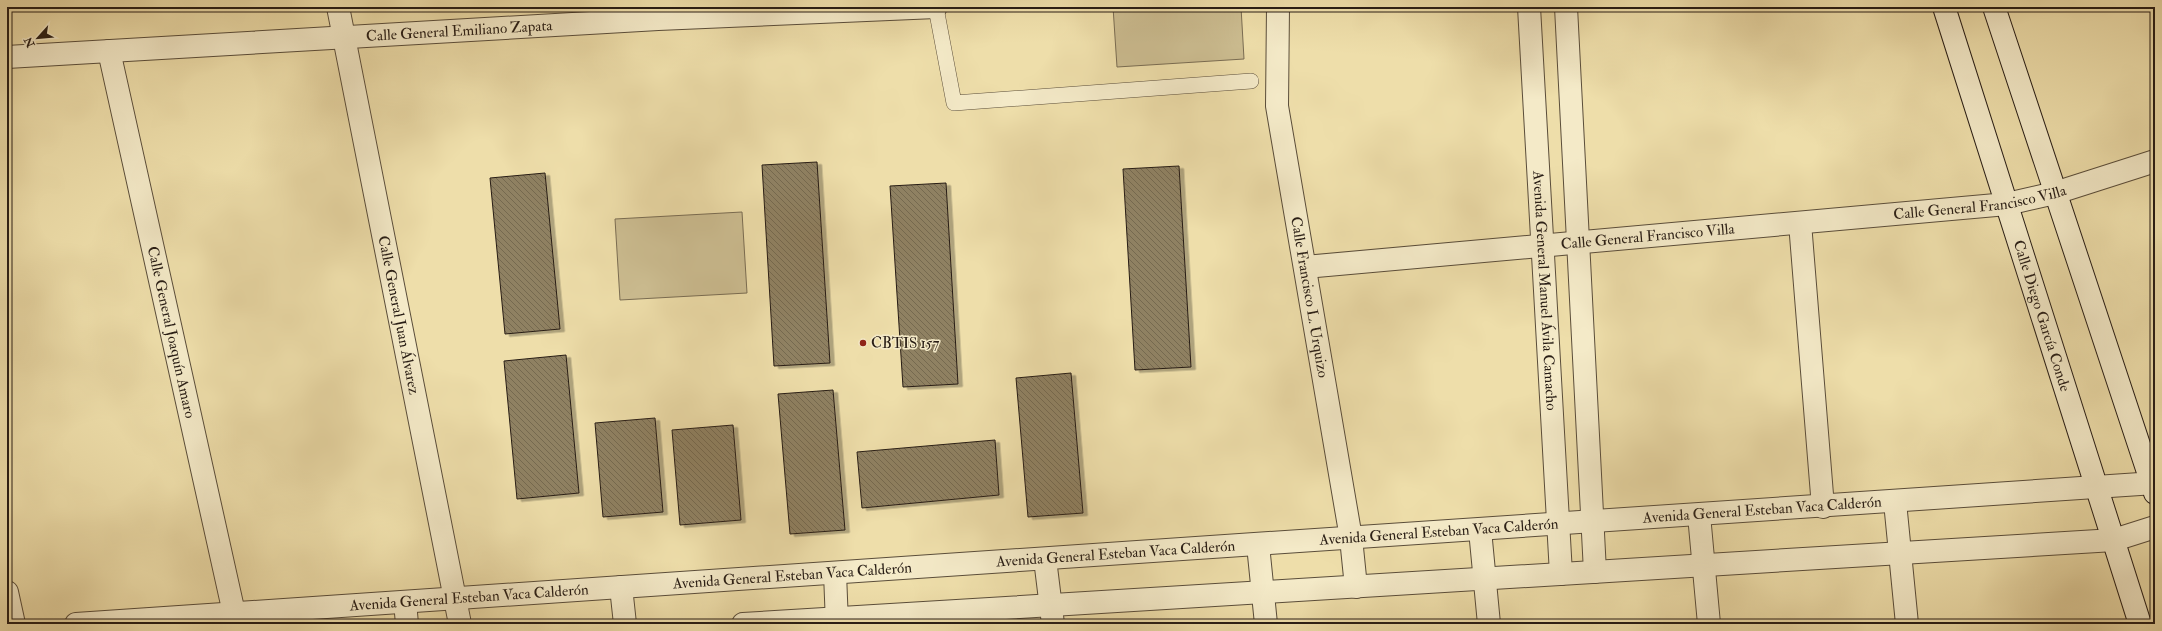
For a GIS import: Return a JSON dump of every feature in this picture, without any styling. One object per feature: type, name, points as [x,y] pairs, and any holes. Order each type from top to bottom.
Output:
[{"type":"street","name":"Calle General Juan Álvarez","points":[[338,7],[460,624]]},
{"type":"street","name":"Calle Francisco L. Urquizo","points":[[1278,7],[1277,106],[1350,538],[1356,587]]},
{"type":"street","name":"Avenida General Manuel Ávila Camacho","points":[[1529,7],[1561,574]]},
{"type":"street","points":[[1566,7],[1595,572]]},
{"type":"street","name":"Calle Diego García Conde","points":[[1944,7],[2140,624]]},
{"type":"street","points":[[1994,7],[2154,486]]},
{"type":"street","name":"Calle General Emiliano Zapata","points":[[7,57],[344,38],[657,13],[936,8]]},
{"type":"street","name":"Calle General Joaquín Amaro","points":[[109,51],[234,613]]},
{"type":"street","name":"Calle General Francisco Villa","points":[[1305,267],[2007,204],[2055,193],[2155,161]]},
{"type":"street","points":[[1800,223],[1823,507]]},
{"type":"street","name":"Avenida General Esteban Vaca Calderón","points":[[76,624],[200,620],[234,613],[2097,488],[2154,486]]},
{"type":"street","points":[[1895,502],[1907,624]]},
{"type":"street","points":[[1699,515],[1709,624]]},
{"type":"street","points":[[743,624],[1052,615],[1263,592],[2114,540],[2155,527]]},
{"type":"street","points":[[1480,530],[1489,624]]},
{"type":"street","points":[[1258,545],[1266,624]]},
{"type":"street","points":[[1045,559],[1052,615]]},
{"type":"street","points":[[835,573],[837,621]]},
{"type":"street","points":[[621,587],[625,624]]},
{"type":"street","points":[[7,592],[14,624]]},
{"type":"street","points":[[405,602],[407,624]]},
{"type":"lane","points":[[936,8],[954,103],[1250,81]]},
{"type":"shaded area","points":[[1113,7],[1241,7],[1244,59],[1117,67]]},
{"type":"shaded area","points":[[742,212],[747,293],[620,300],[615,219]]},
{"type":"building","points":[[817,162],[830,363],[774,366],[762,165]]},
{"type":"building","points":[[1179,166],[1191,367],[1135,370],[1123,169]]},
{"type":"building","points":[[545,173],[560,329],[505,334],[490,178]]},
{"type":"building","points":[[946,183],[958,384],[903,387],[890,186]]},
{"type":"building","points":[[566,355],[579,493],[517,499],[504,361]]},
{"type":"building","points":[[1071,373],[1083,513],[1028,517],[1016,378]]},
{"type":"building","points":[[833,390],[845,530],[790,534],[778,394]]},
{"type":"building","points":[[655,418],[663,512],[603,517],[595,423]]},
{"type":"building","points":[[733,425],[741,520],[680,525],[672,430]]},
{"type":"building","points":[[995,440],[999,495],[862,508],[857,452]]},
{"type":"place","name":"CBTIS 157","points":[[863,343]]}]
